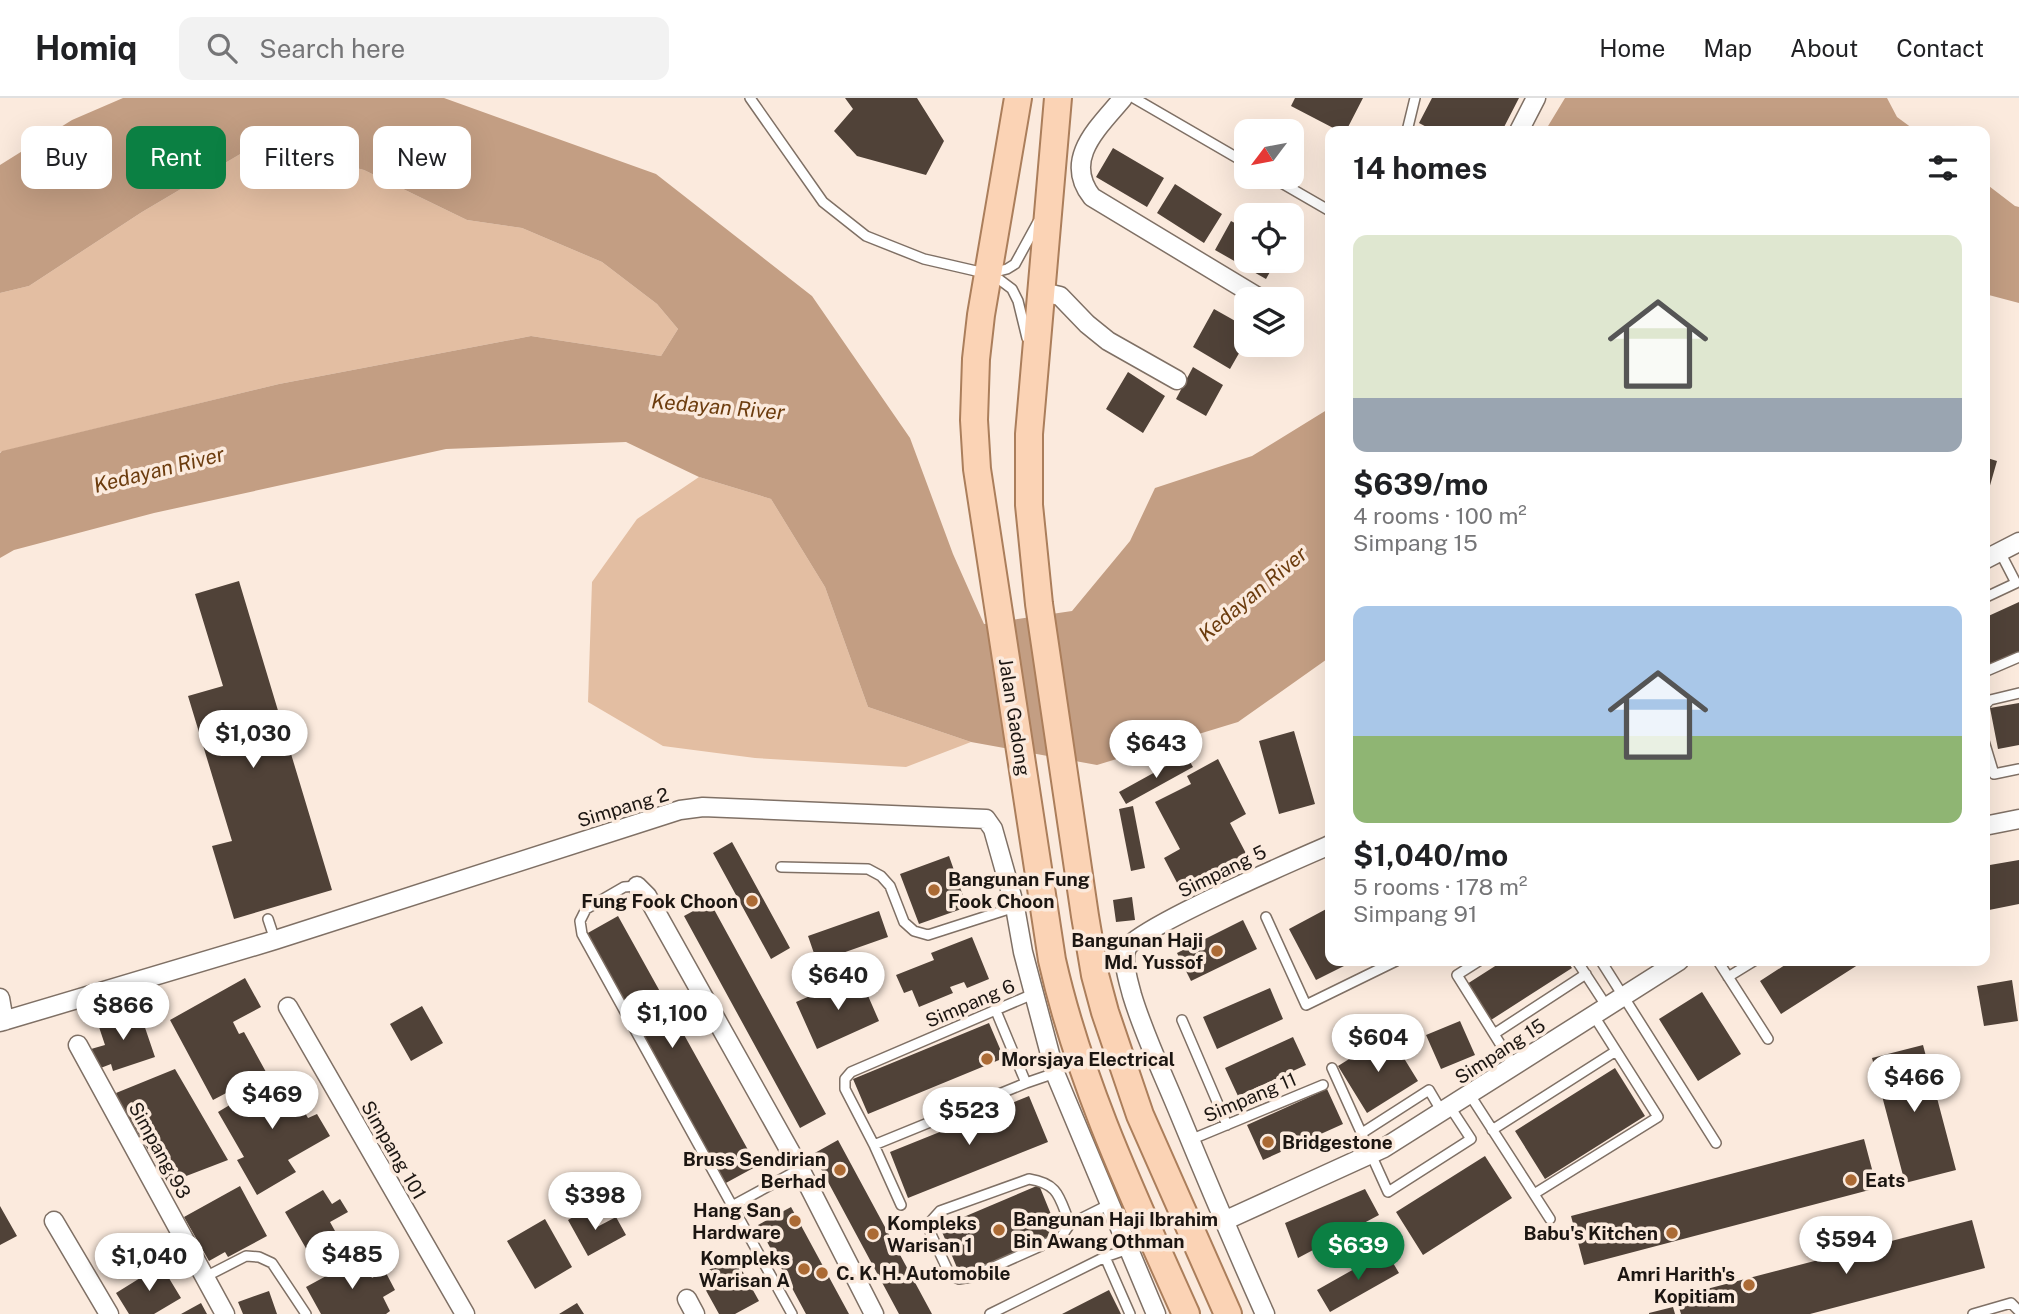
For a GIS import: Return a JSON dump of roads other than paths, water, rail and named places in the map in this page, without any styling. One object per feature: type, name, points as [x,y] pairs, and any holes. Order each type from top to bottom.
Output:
[{"type":"main road","name":"Jalan Gadong","points":[[1018,98],[981,314],[976,359],[974,420],[977,469],[1057,983],[1081,1066],[1106,1132],[1186,1314]]},
{"type":"main road","name":"Jalan Gadong","points":[[1058,98],[1029,434],[1029,505],[1039,604],[1095,975],[1119,1058],[1140,1115],[1228,1314]]},
{"type":"street","points":[[1124,98],[1094,133],[1083,155],[1080,173],[1084,187],[1092,197],[1241,287]]},
{"type":"street","points":[[1522,126],[1536,98]]},
{"type":"street","points":[[1042,292],[1060,296],[1108,341],[1178,380]]},
{"type":"street","points":[[1992,556],[2019,542]]},
{"type":"street","name":"Simpang 2","points":[[2,1021],[275,940],[680,810],[703,807],[986,819],[993,829],[1015,908]]},
{"type":"street","points":[[1990,826],[2019,819]]},
{"type":"street","name":"Simpang 5","points":[[1190,1140],[1143,1027],[1125,961],[1126,949],[1134,939],[1250,880],[1325,847]]},
{"type":"street","points":[[637,886],[647,896],[800,1169],[874,1314]]},
{"type":"street","points":[[1015,908],[1033,994],[1055,1073],[1156,1314]]},
{"type":"street","name":"Simpang 15","points":[[1224,1221],[1372,1154],[1470,1095],[1671,966]]},
{"type":"street","points":[[0,998],[2,1021]]},
{"type":"street","name":"Simpang 101","points":[[288,1007],[465,1314]]},
{"type":"street","name":"Simpang 93","points":[[78,1045],[225,1314]]},
{"type":"street","points":[[1190,1140],[1265,1314]]},
{"type":"street","points":[[54,1221],[109,1314]]},
{"type":"lane","points":[[750,98],[823,202],[866,236],[924,259],[989,274],[1012,289],[1018,301],[1034,371]]},
{"type":"lane","points":[[1134,98],[1234,156]]},
{"type":"lane","points":[[1409,126],[1415,98]]},
{"type":"lane","points":[[1291,189],[1325,208]]},
{"type":"lane","points":[[989,274],[1015,264],[1034,232],[1049,198]]},
{"type":"lane","points":[[1990,595],[2018,583],[1992,556]]},
{"type":"lane","points":[[1990,669],[2019,657]]},
{"type":"lane","points":[[1990,701],[2019,693]]},
{"type":"lane","points":[[1990,776],[2019,769]]},
{"type":"lane","points":[[781,867],[867,869],[881,876],[890,886],[904,922],[914,931],[928,935],[1015,908]]},
{"type":"lane","points":[[637,886],[624,887],[586,909],[580,921],[582,934],[792,1314]]},
{"type":"lane","points":[[1266,918],[1306,1005],[1386,966]]},
{"type":"lane","points":[[268,919],[275,940]]},
{"type":"lane","points":[[1471,966],[1457,975],[1514,1066]]},
{"type":"lane","points":[[1534,1194],[1658,1117],[1616,1051],[1580,966]]},
{"type":"lane","points":[[1604,966],[1716,1143]]},
{"type":"lane","points":[[1721,966],[1768,1039]]},
{"type":"lane","points":[[1728,977],[1746,966]]},
{"type":"lane","points":[[1494,1034],[1586,974]]},
{"type":"lane","name":"Simpang 6","points":[[874,1145],[845,1090],[845,1079],[851,1072],[1033,994]]},
{"type":"lane","points":[[996,1011],[1026,1083]]},
{"type":"lane","points":[[1182,1020],[1227,1125]]},
{"type":"lane","points":[[1492,1130],[1616,1051]]},
{"type":"lane","points":[[1332,1068],[1388,1192],[1471,1139],[1429,1090],[1362,1133]]},
{"type":"lane","points":[[901,1205],[874,1145],[1055,1073]]},
{"type":"lane","name":"Simpang 11","points":[[1190,1140],[1322,1085]]},
{"type":"lane","points":[[1470,1095],[1550,1219]]},
{"type":"lane","points":[[732,1206],[800,1169]]},
{"type":"lane","points":[[1070,1223],[1055,1189],[1045,1181],[1029,1179],[940,1211],[931,1221],[930,1232],[950,1275],[959,1279],[971,1277],[1061,1237],[1070,1223],[1110,1205]]},
{"type":"lane","points":[[990,1314],[1105,1257],[1128,1249]]},
{"type":"lane","points":[[205,1277],[246,1256],[259,1257],[272,1263],[306,1314]]},
{"type":"lane","points":[[1105,1257],[1130,1314]]},
{"type":"lane","points":[[1973,1314],[2011,1303],[2019,1311]]},
{"type":"water","name":"Kedayan River","points":[[123,98],[444,98],[656,174],[812,296],[910,438],[953,554],[984,624],[1072,611],[1130,541],[1155,488],[1252,456],[1325,411],[1325,661],[1238,722],[1097,765],[971,742],[868,707],[825,587],[771,499],[699,477],[626,442],[446,449],[154,513],[14,550],[0,558],[2,451],[279,384],[531,336],[661,356],[678,329],[657,304],[602,262],[522,228],[467,220],[403,189],[471,189],[471,126],[373,126],[373,174],[359,169],[359,126],[240,126],[240,154],[226,162],[226,126],[126,126],[126,189],[181,189],[29,286],[0,293],[0,165],[21,152],[21,189],[112,189],[112,126],[62,126]]},
{"type":"water","points":[[1565,98],[1887,98],[1897,117],[1909,126],[1548,126]]},
{"type":"water","points":[[1990,187],[2019,207],[2019,303],[1990,295]]},
{"type":"place","name":"Bangunan Fung Fook Choon","points":[[934,890]]},
{"type":"place","name":"Fung Fook Choon","points":[[752,901]]},
{"type":"place","name":"Bangunan Haji Md. Yussof","points":[[1217,951]]},
{"type":"place","name":"Morsjaya Electrical","points":[[987,1059]]},
{"type":"place","name":"Bridgestone","points":[[1268,1142]]},
{"type":"place","name":"Bruss Sendirian Berhad","points":[[840,1170]]},
{"type":"place","name":"Eats","points":[[1851,1180]]},
{"type":"place","name":"Hang San Hardware","points":[[795,1221]]},
{"type":"place","name":"Bangunan Haji Ibrahim Bin Awang Othman","points":[[999,1230]]},
{"type":"place","name":"Babu's Kitchen","points":[[1672,1233]]},
{"type":"place","name":"Kompleks Warisan 1","points":[[873,1234]]},
{"type":"place","name":"Kompleks Warisan A","points":[[804,1269]]},
{"type":"place","name":"C. K. H. Automobile","points":[[822,1273]]},
{"type":"place","name":"Amri Harith's Kopitiam","points":[[1749,1285]]}]
